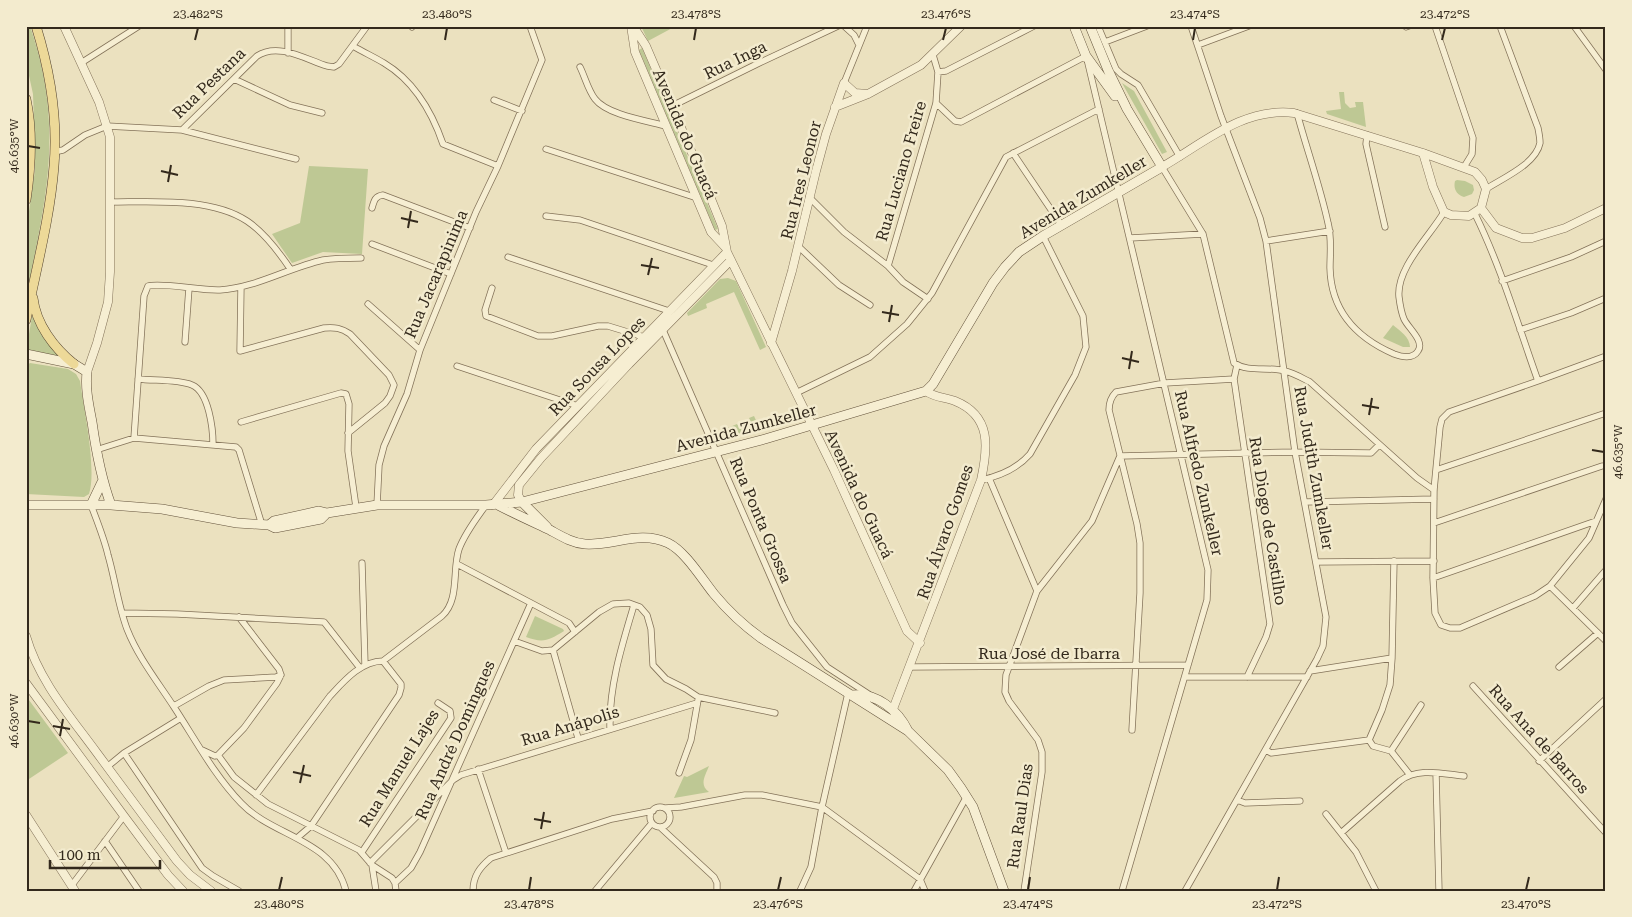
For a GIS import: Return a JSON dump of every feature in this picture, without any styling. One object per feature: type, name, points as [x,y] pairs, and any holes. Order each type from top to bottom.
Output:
[{"type":"main road","points":[[26,320],[48,211],[54,152],[52,102],[48,72],[36,26]]},
{"type":"main road","points":[[1074,26],[1086,57],[1120,104],[1126,109]]},
{"type":"main road","points":[[1090,26],[1126,109],[1162,167]]},
{"type":"main road","points":[[26,99],[30,149],[26,200]]},
{"type":"main road","name":"Avenida Zumkeller","points":[[26,505],[111,505],[162,509],[236,523],[265,525],[275,528],[321,519],[327,513],[356,507],[377,505],[492,505],[522,502],[811,426],[926,391],[933,384],[993,283],[1019,252],[1162,167]]},
{"type":"main road","points":[[32,292],[35,310],[50,338],[65,357],[87,372],[87,395],[96,450],[102,482],[111,505]]},
{"type":"main road","points":[[26,354],[74,364]]},
{"type":"main road","points":[[91,505],[102,482]]},
{"type":"main road","points":[[522,502],[550,530]]},
{"type":"main road","points":[[492,505],[573,542],[586,544],[631,538],[647,538],[667,542],[683,556],[738,620],[761,638],[868,707],[899,722],[948,770],[973,807],[1004,891]]},
{"type":"main road","points":[[850,694],[871,696],[893,709],[899,722]]},
{"type":"main road","points":[[868,707],[868,701],[871,696]]},
{"type":"street","points":[[64,26],[99,102],[110,137],[110,272],[108,302],[87,372]]},
{"type":"street","points":[[81,63],[138,26]]},
{"type":"street","points":[[288,26],[288,53]]},
{"type":"street","name":"Rua Pestana","points":[[107,126],[182,130],[264,51],[273,50],[288,53],[334,67],[339,64],[367,26]]},
{"type":"street","name":"Rua Jacarapinima","points":[[377,505],[381,455],[412,382],[420,350],[542,60],[530,26]]},
{"type":"street","name":"Avenida do Guacá","points":[[632,26],[646,46],[672,106],[722,226],[726,249],[731,260],[834,470],[908,631],[920,643]]},
{"type":"street","name":"Avenida do Guacá","points":[[632,26],[635,52],[666,126],[711,232],[726,249]]},
{"type":"street","name":"Rua Inga","points":[[672,106],[838,26]]},
{"type":"street","points":[[844,26],[854,35],[859,45]]},
{"type":"street","name":"Rua Ires Leonor","points":[[771,343],[835,107],[867,26]]},
{"type":"street","points":[[835,107],[868,94],[921,65],[961,26]]},
{"type":"street","points":[[938,72],[946,71],[1034,26]]},
{"type":"street","points":[[1098,26],[1116,69],[1138,84],[1180,157]]},
{"type":"street","points":[[1105,42],[1147,26]]},
{"type":"street","name":"Rua Judith Zumkeller","points":[[1185,891],[1309,674],[1323,646],[1326,617],[1295,452],[1266,241],[1260,218],[1226,128],[1191,26]]},
{"type":"street","points":[[1198,45],[1249,26]]},
{"type":"street","points":[[1435,26],[1473,138],[1472,154],[1464,167]]},
{"type":"street","points":[[1500,26],[1538,128],[1540,140],[1535,156],[1531,160],[1486,189],[1478,211],[1538,381]]},
{"type":"street","points":[[1574,26],[1606,70]]},
{"type":"street","points":[[353,46],[400,74],[432,115],[443,144],[498,166]]},
{"type":"street","name":"Rua Luciano Freire","points":[[888,266],[936,103],[938,72],[933,55]]},
{"type":"street","points":[[936,103],[956,121],[960,122],[1086,57]]},
{"type":"street","name":"Rua Alfredo Zunkeller","points":[[1086,57],[1165,383],[1204,552],[1208,577],[1207,600],[1122,891]]},
{"type":"street","points":[[580,67],[594,98],[603,107],[666,126]]},
{"type":"street","points":[[234,79],[290,105],[322,113]]},
{"type":"street","points":[[844,83],[853,92],[868,94]]},
{"type":"street","points":[[494,100],[522,111]]},
{"type":"street","points":[[796,393],[870,358],[907,324],[928,299],[1006,157],[1099,109]]},
{"type":"street","name":"Avenida Zumkeller","points":[[1162,167],[1226,128],[1255,115],[1280,111],[1297,114],[1464,167],[1475,172],[1482,180],[1486,189]]},
{"type":"street","points":[[1297,114],[1330,231],[1330,270],[1335,297],[1340,311],[1351,325],[1381,348],[1399,356],[1410,357],[1417,354],[1420,348],[1419,341],[1405,320],[1400,307],[1398,294],[1400,280],[1406,267],[1444,212]]},
{"type":"street","points":[[54,152],[63,150],[85,135],[107,126]]},
{"type":"street","points":[[182,130],[296,159]]},
{"type":"street","points":[[1367,136],[1366,144],[1385,227]]},
{"type":"street","points":[[546,148],[697,198]]},
{"type":"street","points":[[1013,153],[1062,226]]},
{"type":"street","points":[[1423,153],[1433,187],[1444,212],[1450,215],[1469,216],[1478,211]]},
{"type":"street","points":[[1162,167],[1203,234],[1220,298],[1234,363],[1251,368],[1283,370],[1310,382],[1379,445],[1434,490]]},
{"type":"street","points":[[372,208],[375,198],[383,195],[470,228]]},
{"type":"street","points":[[809,198],[826,212],[844,232],[888,266],[903,282],[928,299]]},
{"type":"street","points":[[110,202],[164,201],[187,203],[231,213],[246,220],[261,232],[281,255],[290,270]]},
{"type":"street","points":[[1478,211],[1492,226],[1522,238],[1532,238],[1565,228],[1606,208]]},
{"type":"street","points":[[546,216],[580,220],[713,265]]},
{"type":"street","points":[[1266,241],[1330,231]]},
{"type":"street","points":[[1130,238],[1203,234]]},
{"type":"street","points":[[1037,591],[985,479],[1022,464],[1030,454],[1075,376],[1086,347],[1083,316],[1043,236]]},
{"type":"street","points":[[1502,280],[1571,257],[1606,241]]},
{"type":"street","points":[[372,244],[451,274]]},
{"type":"street","points":[[798,246],[839,285],[870,305]]},
{"type":"street","name":"Rua Sousa Lopes","points":[[492,505],[536,449],[713,265],[726,249]]},
{"type":"street","points":[[508,257],[669,311]]},
{"type":"street","points":[[134,438],[144,296],[148,286],[220,290],[241,287],[323,260],[361,258]]},
{"type":"street","name":"Rua Sousa Lopes","points":[[519,485],[553,445],[731,260]]},
{"type":"street","points":[[241,287],[240,351],[324,328],[335,327],[343,329],[350,334],[389,375],[394,385],[390,396],[385,403],[348,433]]},
{"type":"street","points":[[185,342],[189,288]]},
{"type":"street","points":[[492,288],[485,310],[486,316],[534,335],[552,336],[598,326],[608,326],[644,337]]},
{"type":"street","points":[[1520,330],[1571,313],[1606,298]]},
{"type":"street","points":[[368,304],[420,350]]},
{"type":"street","name":"Rua Ponta Grossa","points":[[663,330],[792,623],[826,667],[871,696]]},
{"type":"street","points":[[1605,504],[1590,538],[1550,586],[1535,596],[1460,628],[1450,628],[1441,624],[1435,613],[1433,578],[1434,490],[1440,427],[1445,415],[1606,356]]},
{"type":"street","name":"Rua Diogo de Castilho","points":[[1237,365],[1234,379],[1270,624],[1266,637],[1247,677]]},
{"type":"street","points":[[457,366],[578,406]]},
{"type":"street","points":[[138,379],[181,383],[193,386],[199,390],[204,396],[213,432],[214,445]]},
{"type":"street","points":[[1132,730],[1140,593],[1140,543],[1109,410],[1111,397],[1116,392],[1165,383],[1234,379]]},
{"type":"street","name":"Rua Álvaro Gomes","points":[[893,709],[985,479],[986,439],[978,417],[960,404],[932,396],[926,391]]},
{"type":"street","points":[[241,422],[342,393],[346,394],[348,397],[348,450],[356,507]]},
{"type":"street","points":[[1436,470],[1606,412]]},
{"type":"street","points":[[96,450],[134,438],[236,447],[239,450],[265,525]]},
{"type":"street","points":[[1120,456],[1295,452],[1371,453],[1379,445]]},
{"type":"street","name":"Rua Raul Dias","points":[[1024,891],[1042,772],[1042,752],[1038,740],[1008,701],[1005,692],[1005,678],[1037,591],[1092,521],[1120,456]]},
{"type":"street","points":[[1434,523],[1605,468]]},
{"type":"street","points":[[514,477],[515,482],[519,485],[518,495],[522,502]]},
{"type":"street","points":[[1305,502],[1434,499]]},
{"type":"street","points":[[91,505],[108,554],[127,629],[140,656],[175,705],[201,750],[242,805],[262,820],[320,851],[335,866],[346,891]]},
{"type":"street","points":[[256,795],[330,696],[343,682],[370,662],[383,661],[446,612],[451,602],[458,551],[463,540],[492,505]]},
{"type":"street","points":[[1433,578],[1596,521]]},
{"type":"street","points":[[1369,740],[1390,685],[1394,561]]},
{"type":"street","points":[[1316,562],[1434,561]]},
{"type":"street","points":[[362,563],[363,667]]},
{"type":"street","points":[[457,564],[569,623],[576,632]]},
{"type":"street","points":[[1573,608],[1606,570]]},
{"type":"street","points":[[1550,586],[1606,641]]},
{"type":"street","name":"Rua André Domingues","points":[[395,883],[410,868],[420,852],[531,603]]},
{"type":"street","points":[[514,642],[542,651],[554,650],[599,612],[613,604],[624,603],[634,605],[644,609],[650,620],[653,665],[666,679],[698,700],[775,713]]},
{"type":"street","points":[[610,728],[612,697],[618,661],[634,605]]},
{"type":"street","points":[[122,614],[239,617],[324,622],[363,667]]},
{"type":"street","points":[[201,750],[215,756],[218,755],[249,722],[277,683],[280,675],[279,669],[239,617]]},
{"type":"street","points":[[1559,667],[1598,633]]},
{"type":"street","points":[[26,636],[32,654],[47,684],[177,861],[194,879],[211,891]]},
{"type":"street","points":[[554,650],[578,738]]},
{"type":"street","points":[[1185,677],[1309,674],[1392,658]]},
{"type":"street","points":[[297,838],[311,826],[398,695],[401,688],[400,684],[383,661]]},
{"type":"street","name":"Rua José de Ibarra","points":[[910,667],[1009,668],[1188,665]]},
{"type":"street","points":[[175,705],[224,680],[276,677],[280,675]]},
{"type":"street","points":[[26,683],[168,875],[183,891]]},
{"type":"street","name":"Rua Ana de Barros","points":[[1472,686],[1538,761],[1606,833]]},
{"type":"street","points":[[800,891],[811,866],[822,807],[850,694]]},
{"type":"street","points":[[1538,761],[1606,699]]},
{"type":"street","points":[[679,773],[691,740],[698,700]]},
{"type":"street","name":"Rua Anápolis","points":[[453,780],[478,769],[698,700]]},
{"type":"street","name":"Rua Manuel Lajes","points":[[362,852],[451,718],[450,711],[438,703]]},
{"type":"street","points":[[1390,751],[1422,705]]},
{"type":"street","points":[[107,766],[124,753],[181,718]]},
{"type":"street","points":[[1266,750],[1271,753],[1369,740]]},
{"type":"street","points":[[1369,740],[1373,746],[1390,751],[1410,775]]},
{"type":"street","points":[[124,753],[202,868],[239,891]]},
{"type":"street","points":[[218,755],[234,777],[268,804],[362,852],[371,864],[389,876],[395,883],[396,891]]},
{"type":"street","points":[[478,769],[506,853]]},
{"type":"street","points":[[1436,773],[1439,891]]},
{"type":"street","points":[[1342,833],[1400,781],[1410,775],[1436,773],[1464,776]]},
{"type":"street","points":[[371,864],[453,780]]},
{"type":"street","points":[[473,891],[477,872],[491,858],[612,819],[653,811],[659,807],[681,807],[745,794],[822,807],[920,879],[925,891]]},
{"type":"street","points":[[914,891],[967,796]]},
{"type":"street","points":[[1237,800],[1245,803],[1300,801]]},
{"type":"street","points":[[672,840],[667,825],[670,816],[681,807]]},
{"type":"street","points":[[665,808],[670,816]]},
{"type":"street","points":[[653,811],[655,824]]},
{"type":"street","points":[[635,814],[644,815],[714,877],[717,883],[717,891]]},
{"type":"street","points":[[1326,814],[1356,852],[1376,891]]},
{"type":"street","points":[[26,815],[74,888],[124,816]]},
{"type":"street","points":[[595,891],[645,833],[655,824],[667,825]]},
{"type":"street","points":[[105,841],[139,891]]},
{"type":"street","points":[[371,864],[376,891]]},
{"type":"green space","points":[[26,26],[30,26],[43,75],[47,99],[49,146],[43,211],[26,298],[26,232],[35,170],[35,150],[33,94],[26,62]]},
{"type":"green space","points":[[641,26],[676,26],[648,41]]},
{"type":"green space","points":[[642,48],[718,229],[715,230],[639,50]]},
{"type":"green space","points":[[1122,83],[1134,91],[1167,152],[1162,154]]},
{"type":"green space","points":[[1339,92],[1344,92],[1345,103],[1350,108],[1356,107],[1355,102],[1363,102],[1366,127],[1327,114],[1326,111],[1341,109]]},
{"type":"green space","points":[[309,166],[368,169],[362,254],[323,252],[292,263],[272,234],[300,223]]},
{"type":"green space","points":[[1455,181],[1473,185],[1474,190],[1472,194],[1464,197],[1458,193],[1455,189]]},
{"type":"green space","points":[[728,278],[736,281],[766,347],[760,350],[734,292],[706,304],[707,308],[688,316],[687,313],[720,279]]},
{"type":"green space","points":[[32,316],[45,339],[61,357],[26,352]]},
{"type":"green space","points":[[1393,325],[1406,337],[1410,347],[1403,347],[1383,338]]},
{"type":"green space","points":[[30,363],[68,369],[76,374],[80,381],[92,470],[89,494],[84,497],[26,494],[26,366]]},
{"type":"green space","points":[[754,416],[760,429],[721,439],[718,432],[737,424],[739,427],[751,422],[749,418]]},
{"type":"green space","points":[[535,616],[564,631],[545,640],[526,637]]},
{"type":"green space","points":[[26,696],[68,753],[26,781]]},
{"type":"green space","points":[[709,766],[704,786],[709,792],[674,798],[684,776],[687,777]]}]
